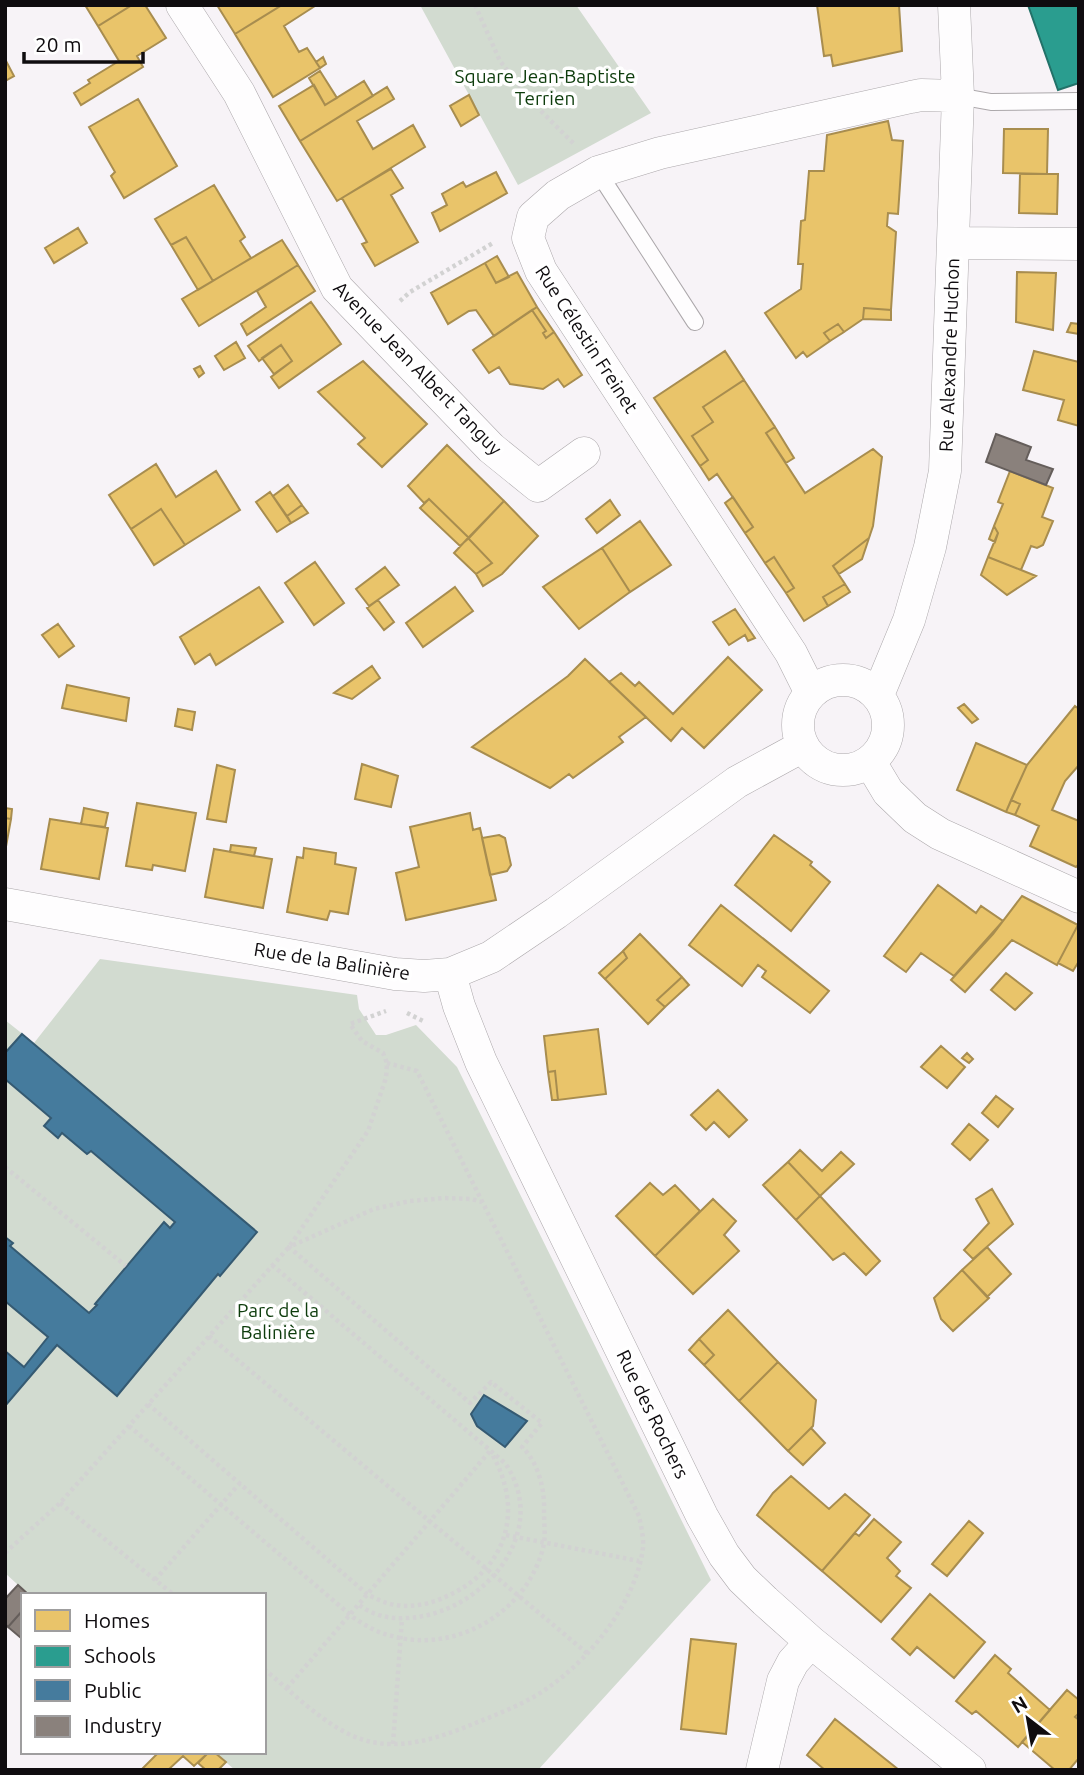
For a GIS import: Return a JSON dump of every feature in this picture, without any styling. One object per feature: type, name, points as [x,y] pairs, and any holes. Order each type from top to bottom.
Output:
[{"type":"street","name":"Avenue Jean Albert Tanguy","points":[[183,5],[239,93],[337,288],[491,448],[538,486],[584,453]]},
{"type":"street","name":"Rue Alexandre Huchon","points":[[878,695],[909,620],[930,547],[946,471],[958,96],[954,5]]},
{"type":"street","name":"Rue Célestin Freinet","points":[[811,694],[792,653],[541,271],[528,238],[533,217],[590,162],[660,153],[921,95],[958,96]]},
{"type":"street","points":[[953,243],[1079,244]]},
{"type":"street","points":[[845,680],[866,686],[878,695],[887,715],[887,738],[870,762],[856,769],[840,771],[825,767],[812,758],[803,746],[799,733],[803,705],[811,694],[823,685],[845,680]]},
{"type":"street","name":"Rue de la Balinière","points":[[5,904],[395,974],[450,974],[491,957],[737,782],[803,746]]},
{"type":"street","points":[[870,762],[888,792],[915,818],[940,834],[1079,897]]},
{"type":"street","name":"Rue des Rochers","points":[[450,974],[463,1019],[481,1062],[702,1516],[724,1555],[742,1579],[811,1642],[970,1770]]},
{"type":"street","points":[[762,1770],[783,1681],[793,1662],[811,1642]]},
{"type":"lane","points":[[958,96],[991,102],[1079,101]]},
{"type":"lane","points":[[590,162],[695,322]]},
{"type":"path","points":[[475,5],[500,61],[534,104],[590,162]]},
{"type":"path","points":[[373,326],[410,292],[498,240]]},
{"type":"path","points":[[5,1553],[60,1503],[289,1247],[368,1131],[386,1078],[387,1063],[383,1053],[362,1041],[350,1024],[395,1008]]},
{"type":"path","points":[[405,1013],[425,1022]]},
{"type":"path","points":[[266,1671],[334,1725],[363,1740],[393,1744],[421,1742],[503,1712],[549,1687],[588,1654],[620,1609],[643,1547],[639,1516],[417,1071],[387,1063]]},
{"type":"path","points":[[5,1167],[126,1266]]},
{"type":"path","points":[[289,1247],[374,1209],[434,1199],[471,1199],[482,1202]]},
{"type":"path","points":[[129,1426],[349,1615],[370,1628],[413,1640],[455,1636],[488,1623],[520,1596],[535,1570],[543,1542],[545,1496],[535,1466],[522,1447],[542,1423],[491,1381],[470,1403],[289,1247]]},
{"type":"path","points":[[272,1265],[505,1463],[513,1475],[520,1519],[516,1537],[508,1558],[482,1590],[438,1613],[402,1618],[380,1616],[366,1611],[358,1604]]},
{"type":"path","points":[[209,1336],[588,1654]]},
{"type":"path","points":[[148,1404],[367,1594],[388,1604],[432,1603],[460,1591],[477,1580],[499,1554],[506,1535],[507,1492],[500,1469],[490,1451]]},
{"type":"path","points":[[288,1688],[490,1451]]},
{"type":"path","points":[[155,1580],[240,1483]]},
{"type":"path","points":[[60,1503],[171,1593]]},
{"type":"path","points":[[506,1535],[639,1561]]},
{"type":"path","points":[[393,1744],[402,1618]]},
{"type":"green space","name":"Square Jean-Baptiste Terrien","points":[[420,5],[576,5],[651,113],[518,185]]},
{"type":"green space","name":"Parc de la Balinière","points":[[100,959],[357,995],[359,1009],[376,1035],[386,1035],[416,1025],[457,1067],[711,1580],[538,1770],[235,1770],[216,1754],[266,1754],[266,1593],[27,1593],[5,1573],[5,1020],[34,1043]]},
{"type":"building: Homes","points":[[85,5],[132,5],[98,26]]},
{"type":"building: Homes","points":[[132,5],[145,5],[166,38],[137,56],[143,67],[81,105],[74,93],[90,83],[88,80],[119,61],[98,26]]},
{"type":"building: Homes","points":[[217,5],[282,5],[235,34]]},
{"type":"building: Homes","points":[[282,5],[315,6],[284,26],[299,52],[307,48],[320,68],[273,97],[235,34]]},
{"type":"building: Homes","points":[[817,5],[899,5],[902,51],[833,66],[831,55],[824,56]]},
{"type":"building: Homes","points":[[323,57],[326,64],[320,68],[316,62]]},
{"type":"building: Homes","points":[[5,59],[14,76],[5,81]]},
{"type":"building: Homes","points":[[320,71],[337,98],[325,105],[309,78]]},
{"type":"building: Homes","points":[[364,81],[373,96],[300,141],[279,106],[314,85],[325,105]]},
{"type":"building: Homes","points":[[387,87],[394,99],[357,121],[373,149],[413,125],[425,147],[337,201],[300,141]]},
{"type":"building: Homes","points":[[469,95],[479,115],[461,126],[450,106]]},
{"type":"building: Homes","points":[[138,99],[177,166],[124,198],[111,176],[115,172],[89,127]]},
{"type":"building: Homes","points":[[888,121],[892,140],[903,141],[898,214],[888,213],[887,226],[896,232],[891,310],[864,308],[863,319],[844,332],[838,324],[824,333],[830,341],[807,357],[803,352],[796,358],[765,313],[801,289],[803,264],[798,264],[809,171],[824,171],[827,135]]},
{"type":"building: Homes","points":[[1004,129],[1048,129],[1047,174],[1003,173]]},
{"type":"building: Homes","points":[[391,169],[403,188],[391,195],[418,242],[375,266],[362,244],[367,242],[342,198]]},
{"type":"building: Homes","points":[[496,172],[507,193],[440,231],[432,213],[447,205],[442,194],[463,182],[466,187]]},
{"type":"building: Homes","points":[[1020,174],[1058,174],[1057,214],[1019,213]]},
{"type":"building: Homes","points":[[214,185],[245,237],[240,241],[251,258],[213,281],[186,237],[171,245],[155,219]]},
{"type":"building: Homes","points":[[78,228],[87,243],[54,263],[45,248]]},
{"type":"building: Homes","points":[[186,237],[213,281],[198,290],[171,245]]},
{"type":"building: Homes","points":[[282,240],[298,265],[199,326],[182,299]]},
{"type":"building: Homes","points":[[497,256],[509,277],[496,283],[485,263]]},
{"type":"building: Homes","points":[[485,263],[496,283],[517,272],[537,307],[494,336],[476,310],[469,311],[448,324],[431,293]]},
{"type":"building: Homes","points":[[298,265],[315,291],[247,335],[241,324],[266,307],[257,291]]},
{"type":"building: Homes","points":[[1017,272],[1056,273],[1053,330],[1016,322]]},
{"type":"building: Homes","points":[[311,302],[341,344],[279,388],[271,377],[292,361],[281,345],[259,361],[248,346]]},
{"type":"building: Homes","points":[[537,307],[554,332],[546,338],[543,333],[546,331],[532,310]]},
{"type":"building: Homes","points":[[864,308],[891,310],[891,320],[863,319]]},
{"type":"building: Homes","points":[[532,310],[546,331],[543,333],[546,338],[554,332],[582,375],[564,387],[558,379],[543,389],[510,384],[499,367],[489,373],[473,350]]},
{"type":"building: Homes","points":[[1071,323],[1079,324],[1079,334],[1067,332]]},
{"type":"building: Homes","points":[[838,324],[844,332],[830,341],[824,333]]},
{"type":"building: Homes","points":[[236,342],[245,358],[224,370],[215,356]]},
{"type":"building: Homes","points":[[281,345],[292,361],[274,374],[262,358]]},
{"type":"building: Homes","points":[[725,351],[744,380],[703,407],[713,422],[692,436],[708,460],[700,466],[654,398]]},
{"type":"building: Homes","points":[[1034,351],[1079,362],[1079,426],[1058,420],[1064,400],[1023,390]]},
{"type":"building: Homes","points":[[363,361],[427,424],[382,467],[358,444],[365,438],[318,392]]},
{"type":"building: Homes","points":[[200,366],[204,373],[199,377],[194,369]]},
{"type":"building: Homes","points":[[744,380],[775,427],[766,433],[805,493],[873,449],[882,457],[869,538],[833,566],[845,584],[823,597],[828,606],[804,621],[786,593],[794,588],[774,557],[765,563],[745,533],[753,527],[717,474],[709,480],[700,466],[708,460],[692,436],[713,422],[703,407]]},
{"type":"building: Homes","points":[[775,427],[794,458],[786,463],[766,433]]},
{"type":"building: Homes","points":[[447,445],[504,501],[469,538],[429,499],[424,503],[408,486]]},
{"type":"building: Homes","points":[[156,464],[176,497],[216,471],[240,510],[185,545],[161,509],[131,529],[109,495]]},
{"type":"building: Homes","points":[[1010,471],[1053,488],[1042,517],[1053,521],[1043,545],[1037,548],[1031,546],[1021,570],[988,557],[998,533],[994,526],[1003,504],[998,502]]},
{"type":"building: Homes","points":[[288,485],[302,505],[287,516],[273,496]]},
{"type":"building: Homes","points":[[270,492],[291,523],[277,532],[256,502]]},
{"type":"building: Homes","points":[[733,497],[753,527],[745,533],[725,503]]},
{"type":"building: Homes","points":[[429,499],[469,538],[460,546],[420,508]]},
{"type":"building: Homes","points":[[610,500],[620,515],[597,533],[586,519]]},
{"type":"building: Homes","points":[[504,501],[538,536],[502,574],[483,586],[476,574],[492,563],[468,538]]},
{"type":"building: Homes","points":[[302,505],[308,513],[291,523],[287,516]]},
{"type":"building: Homes","points":[[161,509],[185,545],[154,565],[131,529]]},
{"type":"building: Homes","points":[[640,521],[671,565],[630,592],[602,548]]},
{"type":"building: Homes","points":[[994,526],[998,533],[995,542],[989,539]]},
{"type":"building: Homes","points":[[468,538],[492,563],[476,574],[454,553]]},
{"type":"building: Homes","points":[[869,538],[862,559],[839,574],[833,566]]},
{"type":"building: Homes","points":[[602,548],[630,592],[579,629],[543,587]]},
{"type":"building: Homes","points":[[774,557],[794,588],[786,593],[765,563]]},
{"type":"building: Homes","points":[[988,557],[1036,576],[1007,595],[981,575]]},
{"type":"building: Homes","points":[[315,562],[344,603],[314,625],[285,583]]},
{"type":"building: Homes","points":[[385,567],[399,585],[369,606],[356,589]]},
{"type":"building: Homes","points":[[845,584],[850,592],[828,606],[823,597]]},
{"type":"building: Homes","points":[[259,587],[283,622],[216,665],[210,654],[195,664],[180,637]]},
{"type":"building: Homes","points":[[455,587],[473,611],[423,647],[406,623]]},
{"type":"building: Homes","points":[[378,600],[394,622],[384,630],[367,608]]},
{"type":"building: Homes","points":[[735,609],[755,638],[748,641],[745,635],[729,645],[713,622]]},
{"type":"building: Homes","points":[[58,624],[74,646],[59,657],[42,635]]},
{"type":"building: Homes","points":[[728,657],[762,690],[704,748],[682,728],[671,741],[609,682],[621,673],[635,686],[639,682],[673,714]]},
{"type":"building: Homes","points":[[585,659],[646,717],[619,737],[623,742],[573,778],[569,774],[550,788],[472,747],[568,676]]},
{"type":"building: Homes","points":[[372,666],[380,678],[352,699],[334,693]]},
{"type":"building: Homes","points":[[67,685],[129,698],[126,721],[62,708]]},
{"type":"building: Homes","points":[[964,704],[978,719],[972,723],[958,708]]},
{"type":"building: Homes","points":[[1075,706],[1079,709],[1079,765],[1065,781],[1052,810],[1079,821],[1079,864],[1076,867],[1030,846],[1039,826],[1015,815],[1020,804],[1011,800],[1027,765]]},
{"type":"building: Homes","points":[[178,709],[195,712],[192,730],[175,726]]},
{"type":"building: Homes","points":[[976,743],[1027,765],[1006,812],[957,790]]},
{"type":"building: Homes","points":[[362,764],[398,776],[391,807],[355,799]]},
{"type":"building: Homes","points":[[217,765],[235,770],[226,822],[207,819]]},
{"type":"building: Homes","points":[[1011,800],[1020,804],[1015,815],[1006,812]]},
{"type":"building: Homes","points":[[137,803],[196,813],[185,871],[153,865],[152,870],[126,866]]},
{"type":"building: Homes","points":[[5,808],[12,809],[11,819],[5,818]]},
{"type":"building: Homes","points":[[84,808],[108,813],[105,827],[81,824]]},
{"type":"building: Homes","points":[[470,813],[473,830],[480,828],[496,900],[406,920],[396,873],[419,867],[410,827]]},
{"type":"building: Homes","points":[[5,818],[11,819],[5,852]]},
{"type":"building: Homes","points":[[50,819],[108,828],[99,879],[41,869]]},
{"type":"building: Homes","points":[[499,835],[505,838],[511,865],[507,871],[490,875],[482,838]]},
{"type":"building: Homes","points":[[774,835],[812,862],[810,865],[830,882],[791,931],[735,885]]},
{"type":"building: Homes","points":[[231,845],[256,848],[254,856],[230,852]]},
{"type":"building: Homes","points":[[304,848],[336,853],[335,864],[356,868],[348,914],[330,911],[327,920],[287,912],[297,857],[303,858]]},
{"type":"building: Homes","points":[[214,849],[272,859],[263,908],[205,897]]},
{"type":"building: Homes","points":[[938,885],[976,913],[981,906],[1003,921],[954,976],[921,953],[906,972],[884,956]]},
{"type":"building: Homes","points":[[1022,896],[1078,925],[1057,965],[1012,940],[965,992],[951,980],[993,934]]},
{"type":"building: Homes","points":[[721,905],[829,991],[810,1013],[762,977],[766,971],[758,965],[742,986],[689,945]]},
{"type":"building: Homes","points":[[1079,923],[1079,961],[1073,971],[1058,963]]},
{"type":"building: Homes","points":[[640,934],[682,977],[657,1000],[665,1007],[648,1024],[605,979],[627,958],[623,951]]},
{"type":"building: Homes","points":[[623,951],[627,958],[605,979],[599,973]]},
{"type":"building: Homes","points":[[1006,973],[1032,993],[1015,1010],[991,990]]},
{"type":"building: Homes","points":[[682,977],[689,985],[665,1007],[657,1000]]},
{"type":"building: Homes","points":[[598,1029],[606,1094],[558,1100],[555,1071],[548,1072],[544,1036]]},
{"type":"building: Homes","points":[[941,1046],[965,1067],[947,1088],[921,1067]]},
{"type":"building: Homes","points":[[967,1053],[973,1059],[969,1063],[962,1058]]},
{"type":"building: Homes","points":[[555,1071],[558,1100],[552,1100],[548,1072]]},
{"type":"building: Homes","points":[[718,1090],[747,1120],[729,1137],[714,1122],[706,1130],[691,1115]]},
{"type":"building: Homes","points":[[996,1096],[1013,1109],[998,1127],[982,1113]]},
{"type":"building: Homes","points":[[969,1124],[988,1140],[970,1160],[952,1144]]},
{"type":"building: Homes","points":[[800,1150],[822,1171],[841,1152],[854,1164],[820,1196],[788,1162]]},
{"type":"building: Homes","points":[[788,1162],[820,1196],[796,1220],[763,1185]]},
{"type":"building: Homes","points":[[650,1183],[663,1195],[675,1185],[700,1211],[655,1256],[616,1216]]},
{"type":"building: Homes","points":[[992,1189],[1013,1224],[973,1259],[964,1250],[989,1223],[976,1199]]},
{"type":"building: Homes","points":[[820,1196],[880,1261],[866,1275],[844,1253],[833,1260],[796,1220]]},
{"type":"building: Homes","points":[[713,1199],[736,1221],[724,1235],[739,1251],[693,1294],[655,1256]]},
{"type":"building: Homes","points":[[987,1247],[1011,1274],[987,1297],[962,1270]]},
{"type":"building: Homes","points":[[962,1270],[989,1298],[953,1331],[941,1319],[934,1298]]},
{"type":"building: Homes","points":[[728,1310],[778,1362],[739,1401],[704,1365],[714,1355],[699,1339]]},
{"type":"building: Homes","points":[[699,1339],[714,1355],[704,1365],[689,1350]]},
{"type":"building: Homes","points":[[778,1362],[816,1400],[813,1426],[788,1451],[739,1401]]},
{"type":"building: Homes","points":[[811,1428],[825,1443],[803,1465],[788,1451]]},
{"type":"building: Homes","points":[[791,1476],[829,1509],[845,1494],[870,1515],[822,1571],[757,1515],[773,1493]]},
{"type":"building: Homes","points":[[874,1519],[901,1542],[887,1558],[900,1571],[896,1576],[911,1588],[881,1622],[822,1571],[855,1533],[859,1536]]},
{"type":"building: Homes","points":[[969,1521],[983,1533],[947,1576],[932,1564]]},
{"type":"building: Homes","points":[[930,1594],[985,1642],[954,1678],[917,1647],[910,1655],[892,1639]]},
{"type":"building: Homes","points":[[691,1639],[736,1644],[726,1734],[681,1729]]},
{"type":"building: Homes","points":[[995,1655],[1011,1669],[1008,1673],[1050,1710],[1018,1747],[976,1711],[972,1714],[956,1701]]},
{"type":"building: Homes","points":[[1067,1690],[1079,1700],[1079,1713],[1075,1717],[1079,1720],[1079,1758],[1069,1770],[1055,1770],[1022,1742]]},
{"type":"building: Homes","points":[[835,1719],[899,1770],[825,1770],[807,1755]]},
{"type":"building: Homes","points":[[157,1754],[207,1754],[194,1766],[183,1756],[168,1770],[141,1770]]},
{"type":"building: Homes","points":[[207,1754],[216,1754],[226,1762],[218,1770],[206,1770],[198,1763]]},
{"type":"building: Schools","points":[[1028,5],[1079,5],[1079,83],[1058,90]]},
{"type":"building: Public","points":[[22,1034],[257,1232],[220,1276],[218,1274],[117,1396],[57,1345],[5,1406],[5,1351],[24,1367],[48,1337],[5,1301],[5,1237],[13,1243],[10,1246],[89,1313],[164,1222],[170,1228],[175,1222],[91,1151],[87,1154],[62,1133],[58,1138],[44,1126],[51,1118],[5,1079],[5,1053]]},
{"type":"building: Public","points":[[484,1395],[527,1421],[505,1447],[477,1426],[471,1414]]},
{"type":"building: Industry","points":[[996,434],[1031,447],[1026,460],[1053,469],[1046,485],[986,462]]},
{"type":"building: Industry","points":[[18,1585],[27,1593],[21,1593],[21,1612],[8,1627],[5,1624],[5,1599]]},
{"type":"building: Industry","points":[[21,1612],[21,1638],[8,1627]]}]
